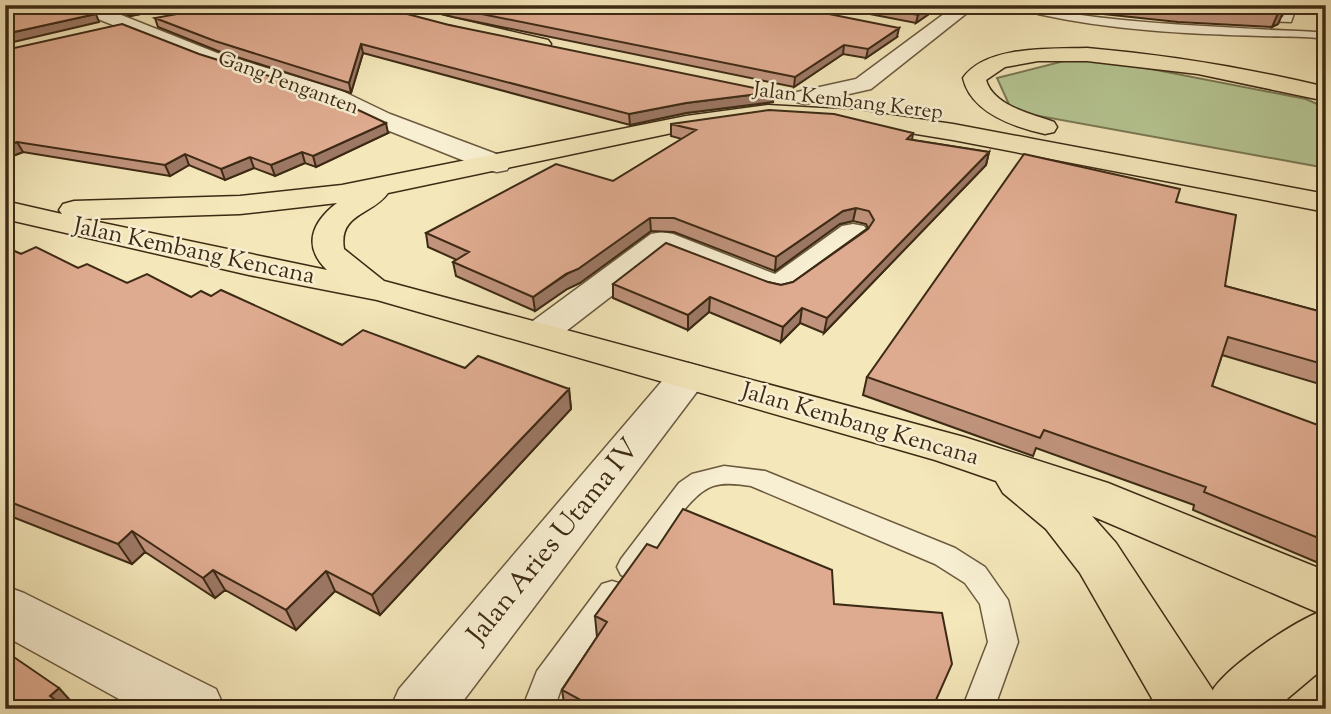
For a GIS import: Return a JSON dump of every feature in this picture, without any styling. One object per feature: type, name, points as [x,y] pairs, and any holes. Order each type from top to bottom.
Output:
[{"type":"main road","points":[[374,5],[451,25],[557,47]]},
{"type":"main road","points":[[1045,127],[991,102],[975,88],[974,78],[989,67],[1019,58],[1085,55],[1221,71],[1326,94]]},
{"type":"main road","name":"Jalan Kembang Kerep","points":[[753,90],[805,97],[860,94],[1092,135]]},
{"type":"main road","points":[[686,122],[701,114],[707,100]]},
{"type":"main road","name":"Jalan Kembang Kencana","points":[[5,209],[193,208],[309,198],[388,186],[686,122],[768,112],[863,118],[1020,144],[1326,203]]},
{"type":"main road","name":"Jalan Kembang Kencana","points":[[382,291],[344,270],[329,254],[326,236],[336,218],[357,202],[388,186]]},
{"type":"main road","name":"Jalan Kembang Kencana","points":[[5,209],[249,265],[382,291],[995,464],[1091,496],[1326,594]]},
{"type":"main road","points":[[995,464],[1063,516],[1098,558],[1191,709]]},
{"type":"main road","points":[[1236,709],[1262,682],[1322,636],[1326,636]]},
{"type":"street","name":"Gang Penganten","points":[[79,5],[211,57],[332,95],[381,119],[497,164]]},
{"type":"street","points":[[860,94],[928,34],[968,5]]},
{"type":"street","points":[[99,32],[168,19]]},
{"type":"street","points":[[899,28],[928,34]]},
{"type":"street","points":[[538,334],[662,241],[779,287],[853,233]]},
{"type":"street","name":"Jalan Aries Utama IV","points":[[420,709],[688,376]]},
{"type":"street","points":[[7,611],[195,709]]},
{"type":"lane","points":[[1046,5],[1041,12],[1095,22],[1263,33],[1296,32],[1326,36]]},
{"type":"lane","points":[[1292,5],[1287,20],[1254,18],[1289,25],[1296,32]]},
{"type":"lane","points":[[1073,30],[1193,41]]},
{"type":"lane","points":[[1263,33],[1266,46]]},
{"type":"lane","points":[[538,709],[548,681],[690,486],[716,475],[736,474],[756,478],[945,555],[975,575],[994,600],[1003,642],[978,709]]},
{"type":"green space","points":[[1068,60],[1110,61],[1306,99],[1326,108],[1326,168],[1012,111],[997,78]]},
{"type":"building","points":[[5,5],[74,5],[96,14],[5,34]]},
{"type":"building","points":[[120,5],[141,5],[127,8]]},
{"type":"building","points":[[226,5],[373,5],[449,25],[774,92],[686,103],[629,114],[361,44],[349,83],[215,41],[155,18]]},
{"type":"building","points":[[437,5],[784,5],[899,28],[868,49],[844,45],[795,77]]},
{"type":"building","points":[[867,5],[932,5],[918,15]]},
{"type":"building","points":[[1218,5],[1283,5],[1286,6],[1280,9]]},
{"type":"building","points":[[122,24],[199,54],[320,92],[386,123],[313,156],[302,152],[271,165],[250,157],[221,169],[185,154],[165,165],[17,142],[5,146],[5,50]]},
{"type":"building","points":[[769,110],[834,114],[913,133],[907,139],[989,152],[827,318],[802,308],[783,327],[710,297],[688,315],[613,284],[666,243],[768,282],[781,285],[793,282],[868,229],[874,220],[869,211],[856,208],[843,211],[776,257],[674,218],[650,218],[533,297],[453,262],[469,252],[426,233],[556,164],[613,181],[696,130],[671,124]]},
{"type":"building","points":[[1024,154],[1180,189],[1176,202],[1236,215],[1225,286],[1326,313],[1326,365],[1228,337],[1212,386],[1326,428],[1326,541],[1204,492],[1206,487],[1044,430],[1040,438],[867,377]]},
{"type":"building","points":[[5,247],[21,254],[36,247],[78,268],[87,264],[127,283],[147,274],[191,297],[201,291],[211,296],[221,290],[342,345],[363,330],[465,368],[478,356],[569,389],[372,595],[326,571],[286,610],[213,570],[203,578],[132,531],[118,544],[5,500]]},
{"type":"building","points":[[683,509],[832,570],[834,604],[942,613],[952,664],[932,709],[597,709],[562,690],[607,622],[595,616],[647,544],[657,548]]},
{"type":"building","points":[[5,651],[59,688],[50,696],[68,709],[5,709]]}]
